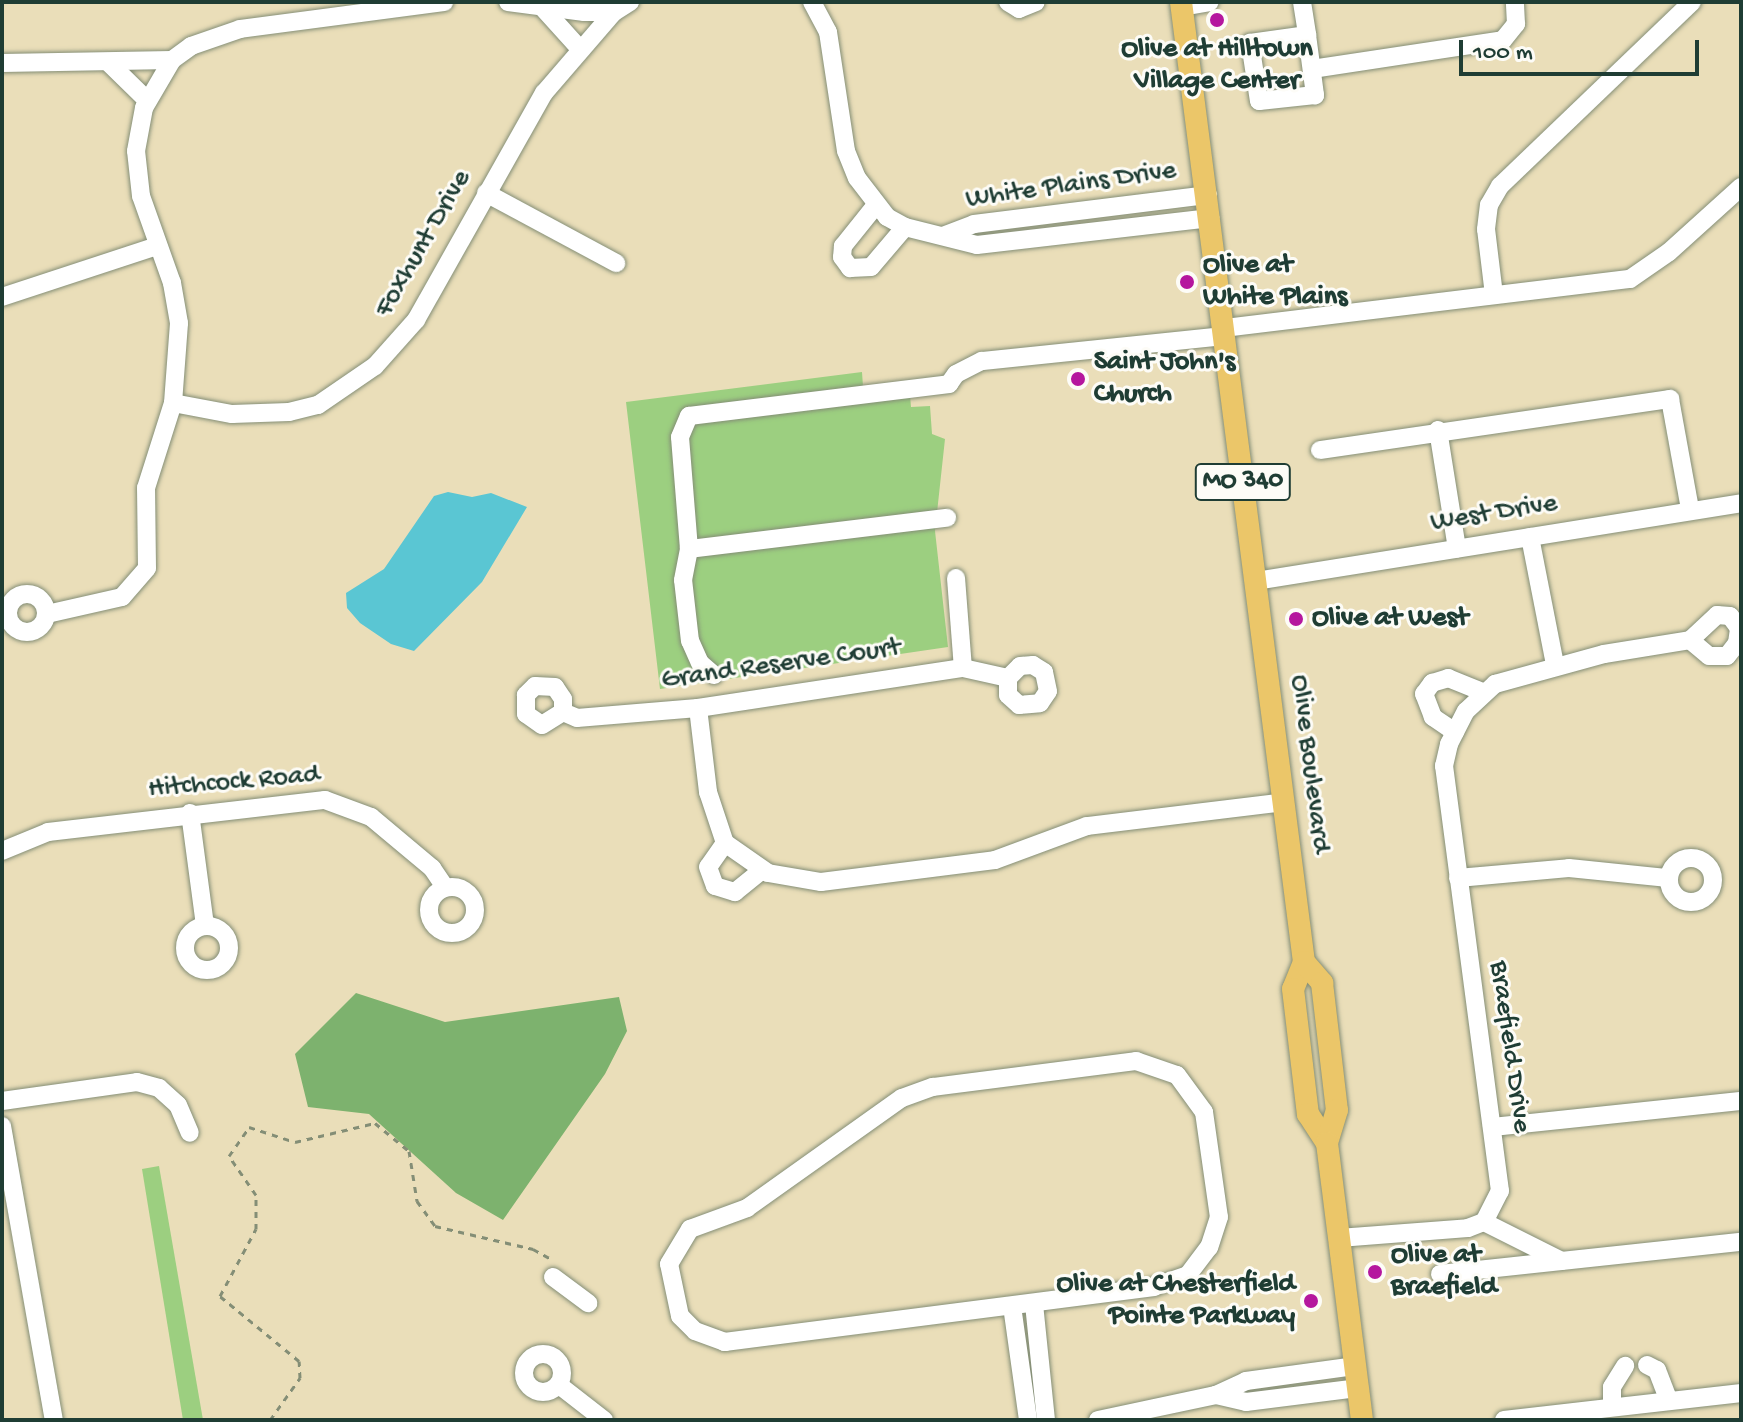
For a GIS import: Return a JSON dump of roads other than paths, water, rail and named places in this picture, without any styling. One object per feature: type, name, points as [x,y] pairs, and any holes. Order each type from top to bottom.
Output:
[{"type":"main road","name":"Olive Boulevard","points":[[1181,4],[1208,195],[1304,962],[1322,983],[1337,1110],[1327,1143],[1362,1420]]},
{"type":"street","points":[[47,614],[122,597],[138,585],[148,556],[146,488],[173,403],[179,323],[172,283],[141,196],[136,151],[148,101],[172,60],[191,46],[240,29],[380,6],[444,2]]},
{"type":"street","points":[[508,2],[542,7],[622,7]]},
{"type":"street","name":"White Plains Drive","points":[[812,2],[828,32],[846,151],[876,205],[905,227],[977,245],[1210,218]]},
{"type":"street","points":[[1008,2],[1019,9],[1036,2]]},
{"type":"street","points":[[1181,4],[1210,2]]},
{"type":"street","points":[[1302,2],[1307,35],[1312,69],[1315,95],[1259,101],[1250,43],[1307,35]]},
{"type":"street","points":[[1312,69],[1503,40],[1516,24],[1515,2]]},
{"type":"street","points":[[1494,295],[1486,229],[1489,205],[1500,186],[1692,2]]},
{"type":"street","points":[[542,7],[580,49]]},
{"type":"street","name":"Foxhunt Drive","points":[[173,403],[265,414],[318,405],[346,390],[416,320],[544,93],[580,49],[622,7]]},
{"type":"street","points":[[2,63],[172,60]]},
{"type":"street","points":[[109,63],[148,101]]},
{"type":"street","points":[[714,675],[700,663],[690,641],[682,567],[689,549],[679,458],[689,416],[949,384],[956,374],[982,361],[1630,279],[1677,246],[1741,187]]},
{"type":"street","points":[[486,193],[616,263]]},
{"type":"street","name":"White Plains Drive","points":[[943,236],[974,224],[1208,195]]},
{"type":"street","points":[[876,205],[843,246],[842,257],[850,268],[871,267],[905,227]]},
{"type":"street","points":[[2,297],[157,246]]},
{"type":"street","points":[[1320,450],[1438,430],[1670,399],[1690,509]]},
{"type":"street","points":[[1438,430],[1457,548]]},
{"type":"street","name":"West Drive","points":[[1256,581],[1741,503]]},
{"type":"street","points":[[689,549],[947,518]]},
{"type":"street","points":[[1530,537],[1555,665]]},
{"type":"street","points":[[956,578],[963,668]]},
{"type":"street","points":[[1455,732],[1433,717],[1424,694],[1432,683],[1448,678],[1483,692],[1555,665],[1690,640]]},
{"type":"street","name":"Grand Reserve Court","points":[[563,712],[577,718],[698,708],[963,668],[1008,678]]},
{"type":"street","name":"Braefield Drive","points":[[1483,692],[1455,732],[1444,766],[1500,1191],[1484,1222]]},
{"type":"street","points":[[698,708],[708,792],[725,843],[762,870],[821,882],[995,860],[1087,826],[1284,802]]},
{"type":"street","name":"Hitchcock Road","points":[[2,851],[48,832],[297,800],[350,806],[399,840],[445,887]]},
{"type":"street","points":[[190,813],[205,926]]},
{"type":"street","points":[[725,843],[708,867],[715,886],[735,892],[762,870]]},
{"type":"street","points":[[1458,878],[1559,868],[1668,878]]},
{"type":"street","points":[[1136,1061],[1177,1075],[1204,1112],[1219,1217],[1199,1265],[1188,1275],[1154,1287],[1034,1304],[725,1342],[687,1326],[669,1264],[690,1229],[747,1208],[889,1105],[917,1091],[1136,1061]]},
{"type":"street","points":[[2,1101],[137,1082],[159,1088],[178,1105],[190,1133]]},
{"type":"street","points":[[1492,1127],[1741,1101]]},
{"type":"street","points":[[2,1126],[54,1420]]},
{"type":"street","points":[[1339,1238],[1468,1228],[1484,1222],[1562,1261]]},
{"type":"street","points":[[1440,1274],[1741,1242]]},
{"type":"street","points":[[553,1269],[588,1303]]},
{"type":"street","points":[[1034,1304],[1046,1420]]},
{"type":"street","points":[[1012,1306],[1028,1420]]},
{"type":"street","points":[[1647,1365],[1657,1370],[1669,1401]]},
{"type":"street","points":[[1612,1407],[1612,1387],[1625,1366]]},
{"type":"street","points":[[1098,1420],[1216,1395],[1246,1402],[1357,1377]]},
{"type":"street","points":[[559,1385],[604,1420]]},
{"type":"street","points":[[1504,1420],[1741,1393]]},
{"type":"water","points":[[448,492],[472,497],[491,493],[527,507],[482,582],[414,651],[391,644],[360,623],[347,608],[346,593],[384,569],[434,496]]},
{"type":"place","name":"Olive at Hilltown Village Center","points":[[1217,20]]},
{"type":"place","name":"Olive at White Plains","points":[[1187,282]]},
{"type":"place","name":"Saint John's Church","points":[[1078,379]]},
{"type":"place","name":"Olive at West","points":[[1296,619]]},
{"type":"place","name":"Olive at Braefield","points":[[1375,1272]]},
{"type":"place","name":"Olive at Chesterfield Pointe Parkway","points":[[1311,1301]]}]
